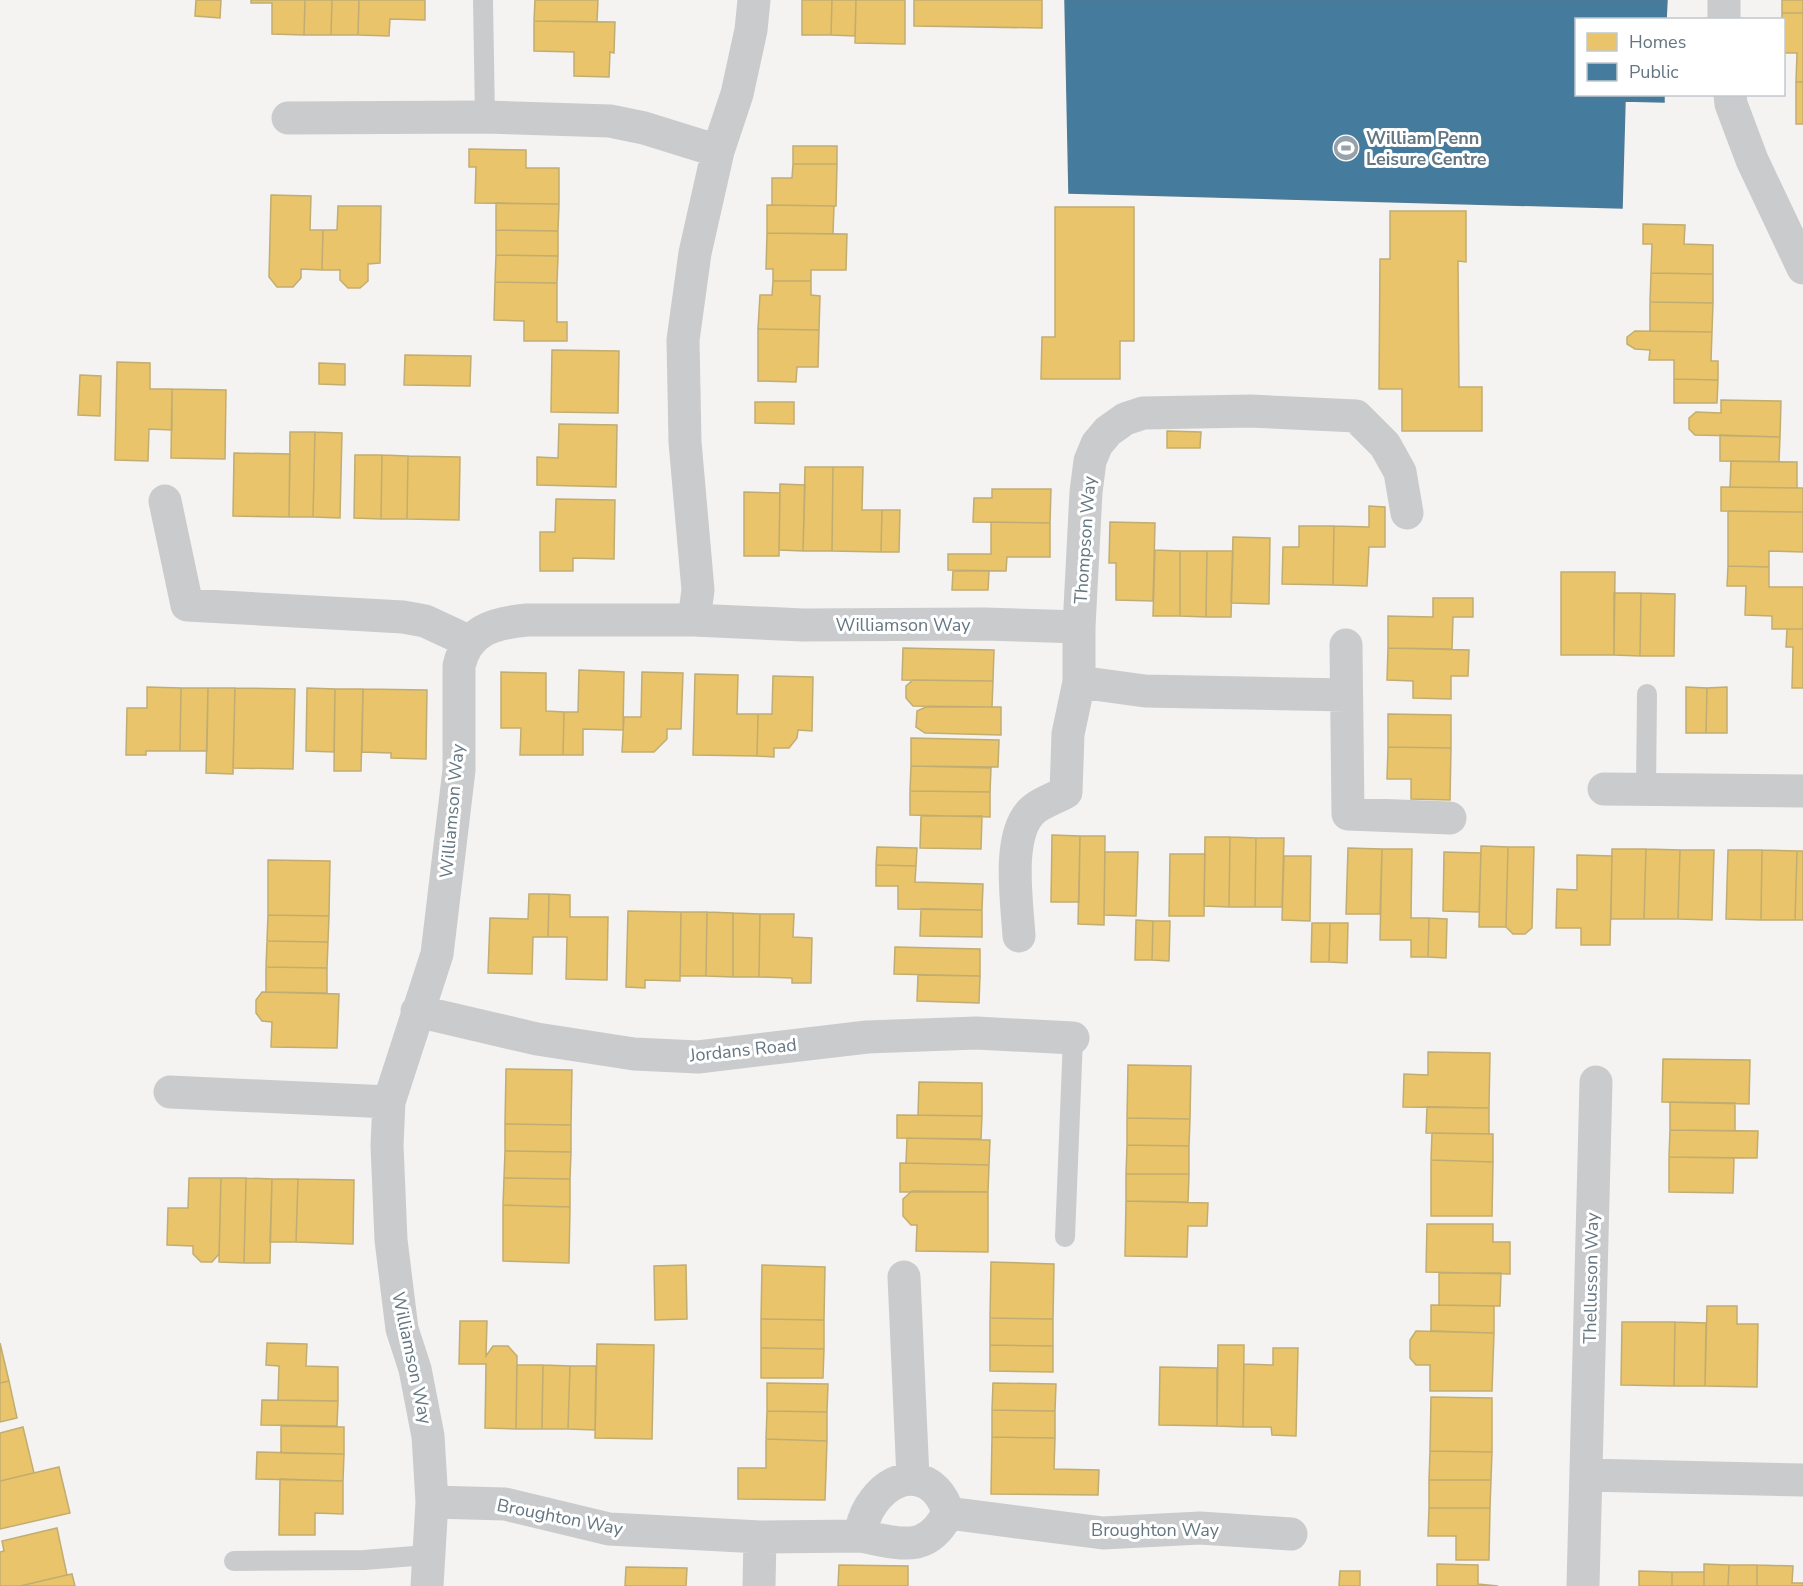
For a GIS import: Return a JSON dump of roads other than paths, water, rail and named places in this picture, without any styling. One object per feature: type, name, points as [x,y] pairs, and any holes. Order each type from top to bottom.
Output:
[{"type":"street","points":[[694,620],[698,590],[685,442],[683,340],[695,253],[718,151],[737,94],[751,30],[754,0]]},
{"type":"street","points":[[1724,0],[1724,18]]},
{"type":"street","points":[[1730,96],[1731,104],[1752,160],[1803,268]]},
{"type":"street","points":[[288,118],[485,117],[610,121],[644,128],[718,151]]},
{"type":"street","name":"Thompson Way","points":[[1019,936],[1016,849],[1019,830],[1031,811],[1066,792],[1068,734],[1079,682],[1079,627],[1086,492],[1090,461],[1096,444],[1108,431],[1125,419],[1143,413],[1251,411],[1356,416],[1385,445],[1400,472],[1407,513]]},
{"type":"street","points":[[165,501],[187,605],[403,617],[425,621],[468,641]]},
{"type":"street","name":"Williamson Way","points":[[427,1571],[432,1502],[428,1436],[415,1369],[402,1329],[391,1240],[387,1145],[389,1102],[437,954],[459,770],[459,666],[468,641],[501,622],[527,620],[694,620],[803,625],[984,624],[1079,627]]},
{"type":"street","points":[[1346,645],[1348,814],[1450,818]]},
{"type":"street","points":[[1079,682],[1145,691],[1346,695]]},
{"type":"street","points":[[1604,789],[1803,791]]},
{"type":"street","name":"Jordans Road","points":[[417,1011],[537,1039],[634,1054],[698,1058],[867,1037],[976,1033],[1073,1038]]},
{"type":"street","name":"Thellusson Way","points":[[1583,1586],[1596,1082]]},
{"type":"street","points":[[170,1092],[389,1102]]},
{"type":"street","points":[[904,1277],[913,1478]]},
{"type":"street","points":[[1586,1474],[1803,1480]]},
{"type":"street","points":[[860,1536],[868,1510],[875,1499],[901,1481],[913,1478],[929,1483],[944,1499],[948,1513]]},
{"type":"street","name":"Broughton Way","points":[[432,1502],[506,1504],[609,1529],[760,1537],[860,1536],[912,1544],[933,1536],[948,1513],[1103,1533],[1200,1528],[1291,1534]]},
{"type":"street","points":[[759,1586],[760,1537]]},
{"type":"lane","points":[[483,0],[485,117]]},
{"type":"lane","points":[[1646,789],[1647,694]]},
{"type":"lane","points":[[1065,1237],[1073,1038]]},
{"type":"lane","points":[[234,1561],[364,1560],[427,1571]]},
{"type":"place","name":"William Penn Leisure Centre","points":[[1346,148]]}]
